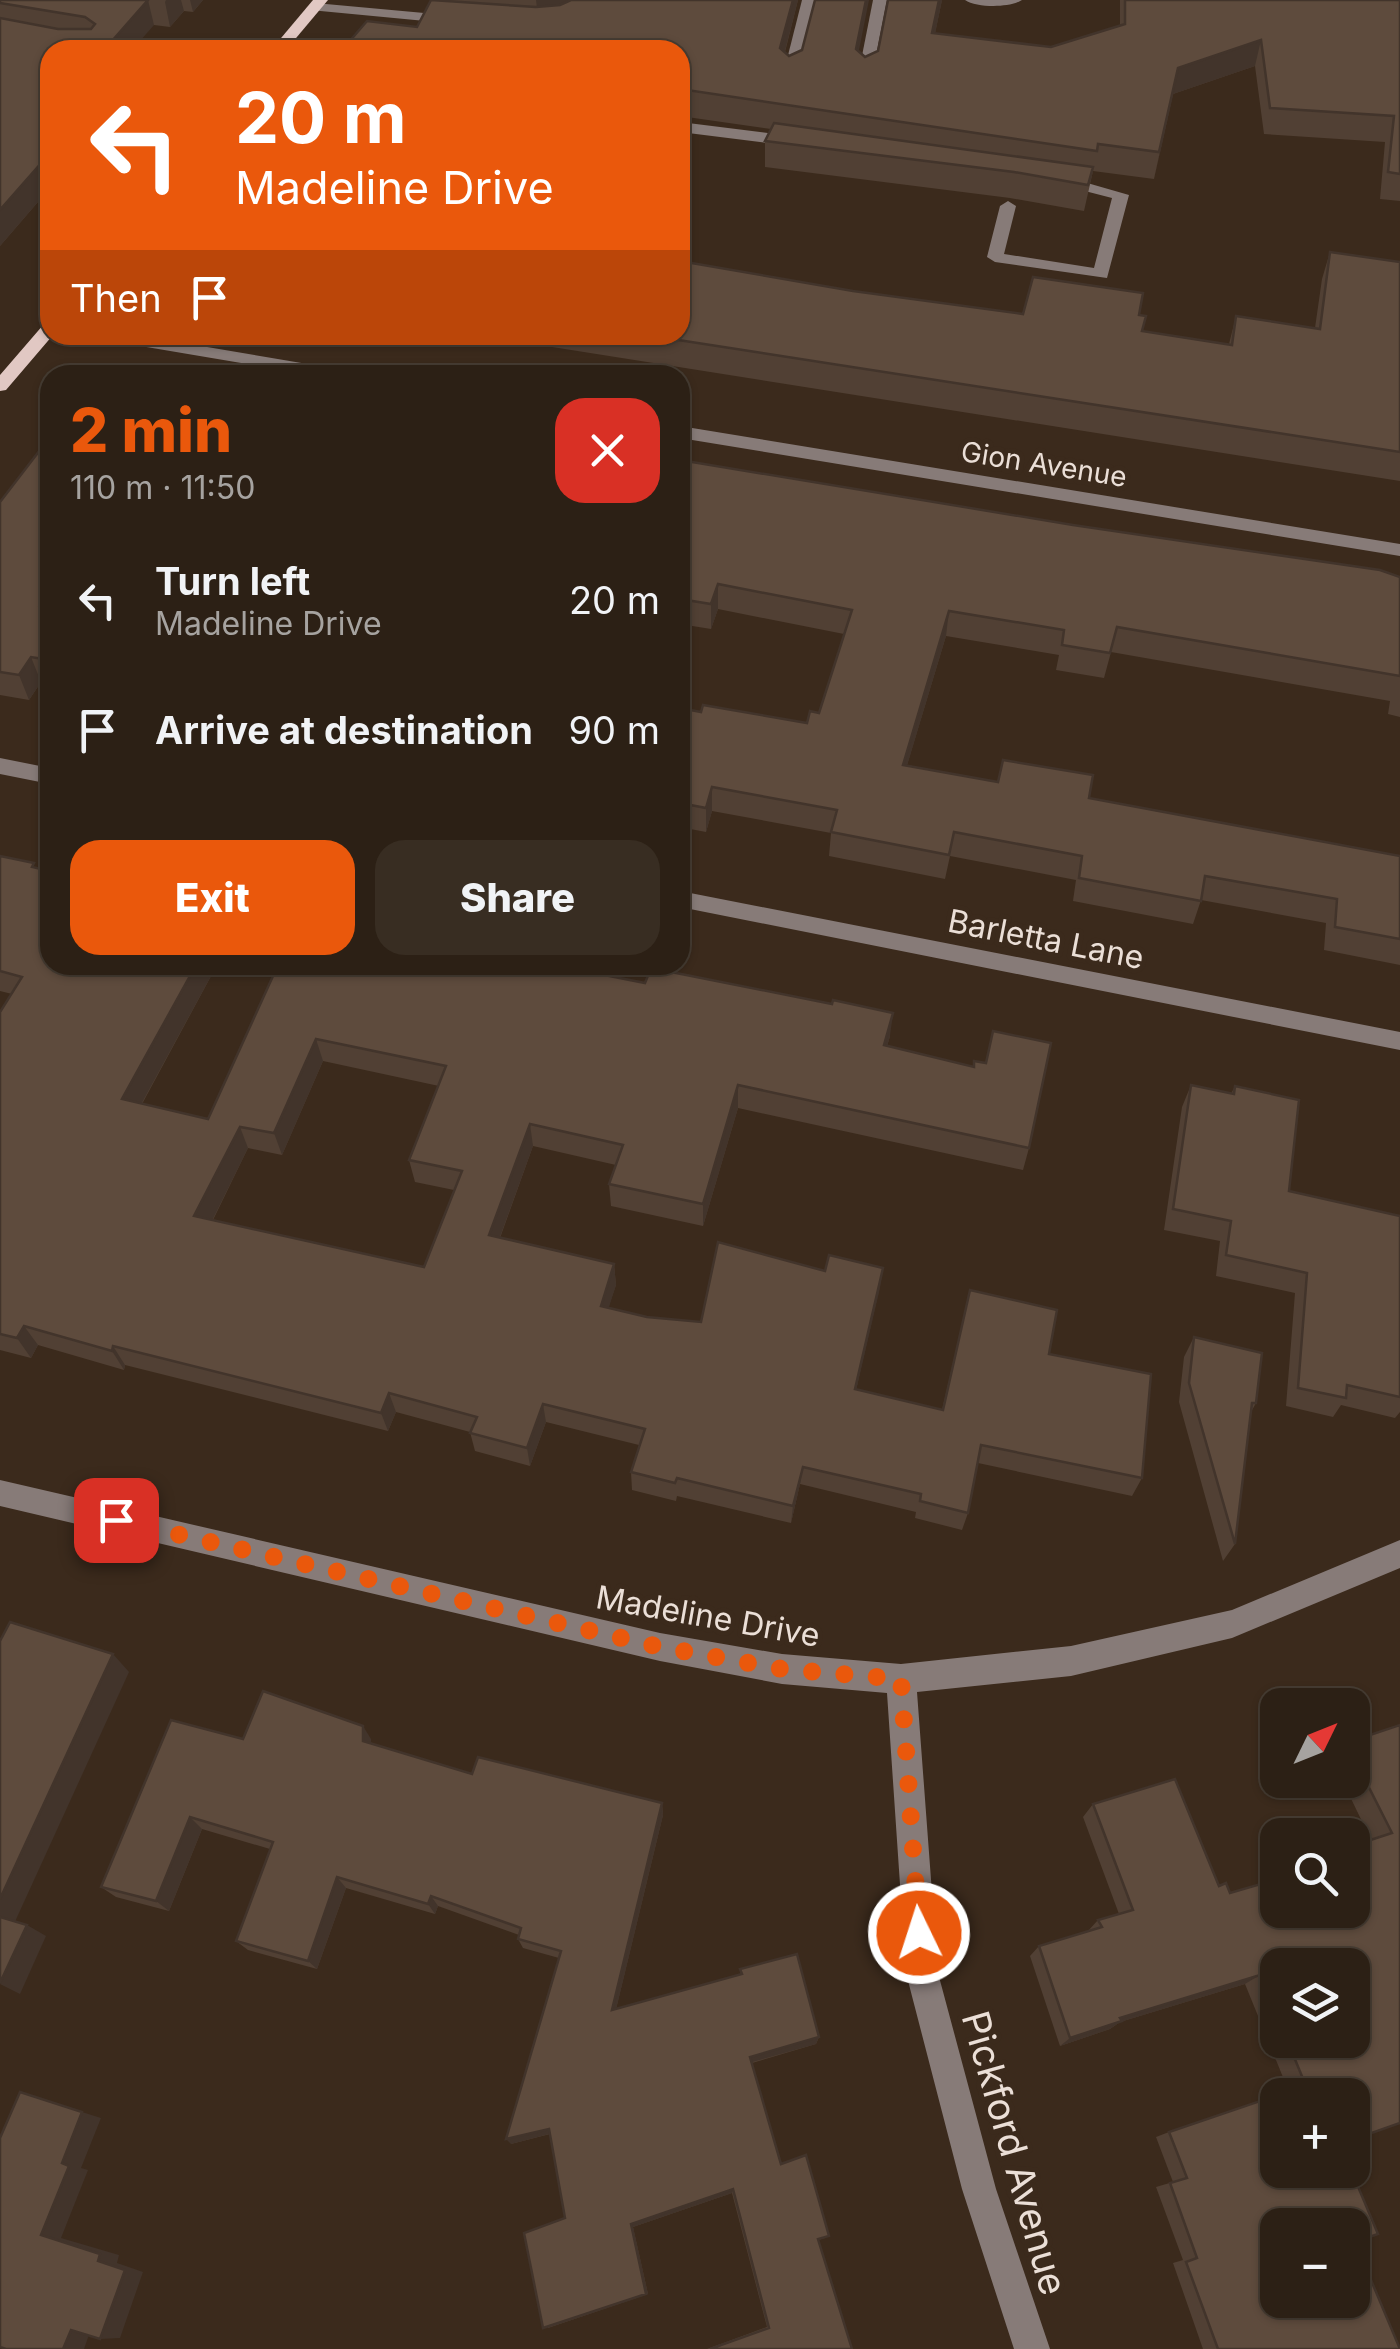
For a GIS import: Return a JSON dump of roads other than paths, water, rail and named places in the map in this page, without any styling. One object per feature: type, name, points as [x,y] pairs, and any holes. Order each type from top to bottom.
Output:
[{"type":"main road","points":[[287,40],[318,4]]},
{"type":"main road","points":[[0,386],[40,340]]},
{"type":"street","points":[[790,75],[809,0]]},
{"type":"street","points":[[866,76],[880,0]]},
{"type":"street","points":[[972,0],[1015,0]]},
{"type":"street","points":[[318,4],[468,21]]},
{"type":"street","points":[[690,127],[818,144]]},
{"type":"street","points":[[1008,206],[995,257],[1101,274],[1121,195],[1044,177]]},
{"type":"street","points":[[164,345],[283,365]]},
{"type":"street","name":"Gion Avenue","points":[[690,434],[1400,550]]},
{"type":"street","points":[[0,766],[40,774]]},
{"type":"street","name":"Barletta Lane","points":[[690,902],[1400,1041]]},
{"type":"street","name":"Madeline Drive","points":[[0,1493],[660,1647],[782,1669],[901,1679],[1071,1661],[1232,1624],[1400,1554]]},
{"type":"street","name":"Pickford Avenue","points":[[901,1679],[922,1973],[979,2190],[1032,2349]]}]
